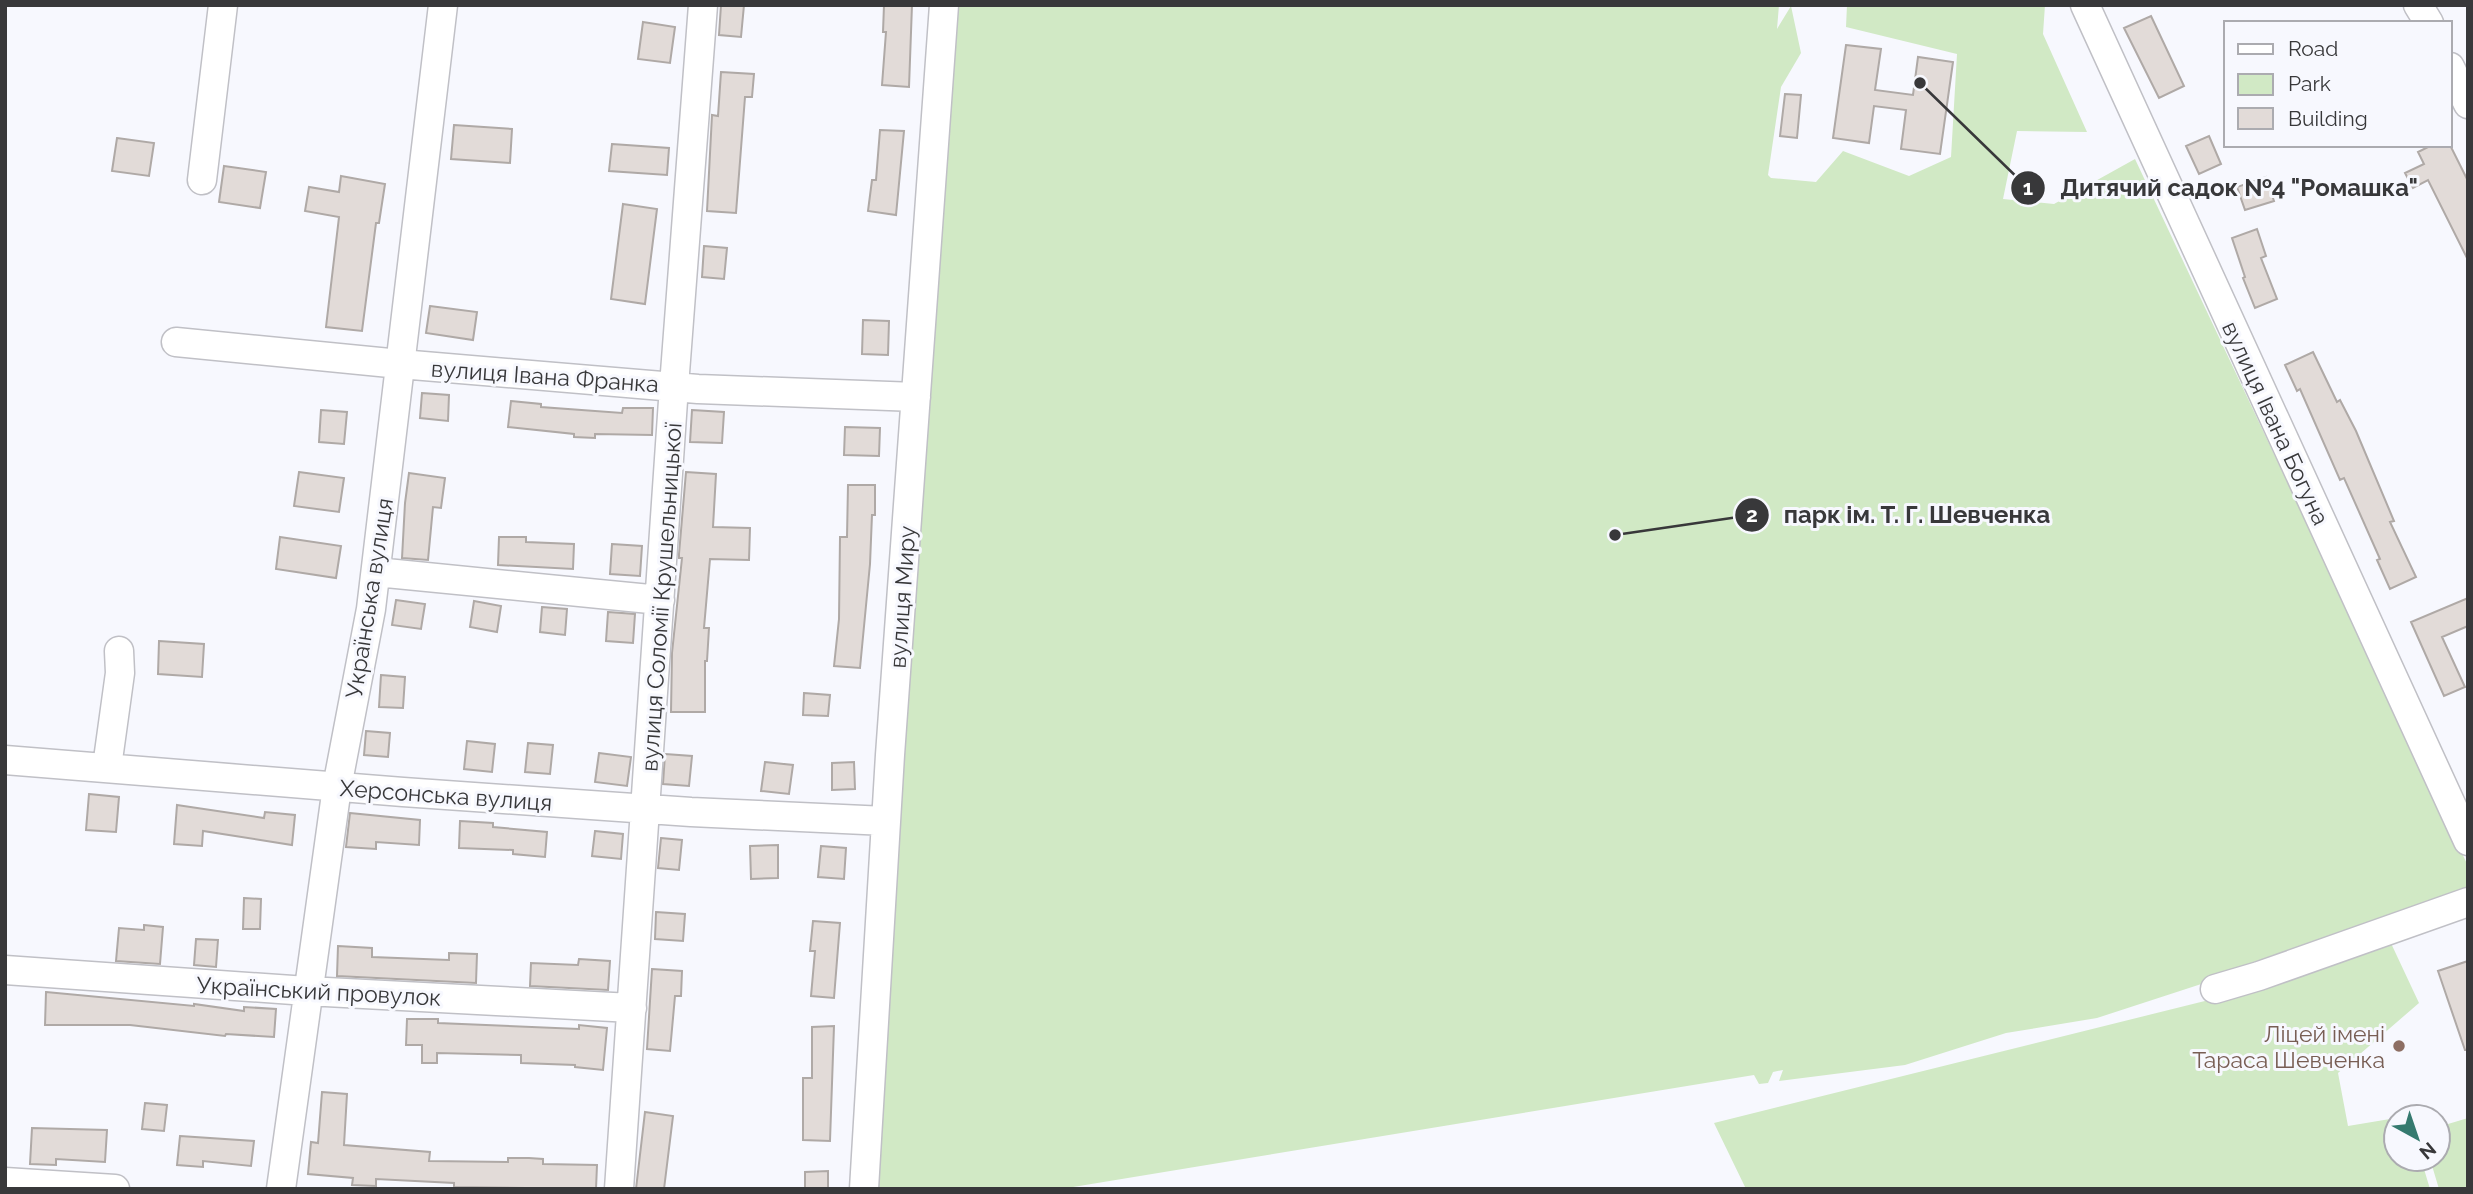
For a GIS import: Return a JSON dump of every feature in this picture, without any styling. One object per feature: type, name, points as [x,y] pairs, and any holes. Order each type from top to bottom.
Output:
[{"type":"street","points":[[202,180],[223,5]]},
{"type":"street","name":"Українська вулиця","points":[[281,1189],[337,786],[371,609],[443,5]]},
{"type":"street","name":"вулиця Соломії Крушельницької","points":[[620,1189],[674,386],[703,5]]},
{"type":"street","name":"вулиця Миру","points":[[864,1189],[886,821],[944,5]]},
{"type":"street","name":"вулиця Івана Богуна","points":[[2085,5],[2468,841]]},
{"type":"street","points":[[2418,5],[2428,21]]},
{"type":"street","points":[[2452,71],[2468,104]]},
{"type":"street","name":"вулиця Івана Франка","points":[[176,342],[400,364],[712,389],[916,397]]},
{"type":"street","points":[[376,572],[660,600]]},
{"type":"street","points":[[107,767],[120,673],[119,651]]},
{"type":"street","name":"Херсонська вулиця","points":[[5,760],[647,809],[886,821]]},
{"type":"street","points":[[2215,989],[2468,902]]},
{"type":"street","name":"Український провулок","points":[[5,970],[307,991],[632,1008]]},
{"type":"street","points":[[5,1182],[115,1189]]},
{"type":"green space","points":[[955,5],[1779,5],[1777,29],[1791,6],[1801,53],[1781,87],[1768,175],[1771,178],[1816,182],[1843,151],[1909,176],[1951,157],[1957,54],[1846,27],[1847,5],[2045,5],[2043,34],[2087,132],[2017,131],[2003,199],[2054,204],[2135,159],[2468,866],[2468,897],[2097,1018],[2006,1033],[1905,1065],[1779,1081],[1783,1070],[1773,1072],[1768,1083],[1759,1084],[1754,1075],[1061,1189],[872,1189]]},
{"type":"green space","points":[[2389,939],[2419,1003],[2338,1073],[2348,1126],[2382,1120],[2382,1173],[2425,1173],[2430,1189],[1746,1189],[1714,1123],[2233,994]]},
{"type":"green space","points":[[2468,1118],[2468,1189],[2439,1189],[2434,1173],[2452,1173],[2452,1123]]},
{"type":"building","points":[[721,5],[744,5],[741,37],[719,35]]},
{"type":"building","points":[[884,5],[912,5],[909,87],[882,85],[886,32],[883,32]]},
{"type":"building","points":[[2151,16],[2184,86],[2159,98],[2124,28]]},
{"type":"building","points":[[643,22],[675,27],[670,63],[638,59]]},
{"type":"building","points":[[1846,45],[1881,49],[1875,90],[1913,95],[1918,57],[1953,62],[1940,154],[1901,149],[1906,110],[1874,106],[1869,143],[1833,138]]},
{"type":"building","points":[[721,72],[754,74],[752,97],[745,97],[736,213],[707,211],[712,115],[718,116]]},
{"type":"building","points":[[1785,94],[1801,95],[1797,138],[1780,136]]},
{"type":"building","points":[[454,125],[512,129],[510,163],[451,159]]},
{"type":"building","points":[[880,130],[904,131],[896,215],[868,211],[872,180],[876,180]]},
{"type":"building","points":[[2209,136],[2221,164],[2199,174],[2186,146]]},
{"type":"building","points":[[117,138],[154,143],[149,176],[112,171]]},
{"type":"building","points":[[612,144],[669,148],[667,175],[609,171]]},
{"type":"building","points":[[2428,147],[2451,147],[2468,181],[2468,260],[2428,180],[2413,188],[2405,173],[2424,164],[2418,152]]},
{"type":"building","points":[[224,166],[266,172],[260,208],[219,202]]},
{"type":"building","points":[[341,176],[385,184],[379,223],[376,223],[362,331],[326,327],[339,217],[305,211],[309,187],[339,192]]},
{"type":"building","points":[[2266,177],[2274,201],[2245,210],[2237,187]]},
{"type":"building","points":[[623,204],[657,209],[645,304],[611,299]]},
{"type":"building","points":[[2257,229],[2266,256],[2261,258],[2277,299],[2255,308],[2232,238]]},
{"type":"building","points":[[704,246],[727,248],[724,279],[702,277]]},
{"type":"building","points":[[430,306],[477,312],[473,340],[426,333]]},
{"type":"building","points":[[863,320],[889,321],[888,355],[862,354]]},
{"type":"building","points":[[2313,352],[2337,402],[2340,400],[2356,431],[2394,521],[2390,522],[2416,577],[2390,589],[2377,560],[2380,559],[2344,478],[2340,480],[2300,389],[2297,391],[2285,365]]},
{"type":"building","points":[[422,393],[449,395],[448,421],[420,418]]},
{"type":"building","points":[[511,401],[541,404],[541,407],[622,413],[623,408],[653,408],[652,435],[595,434],[595,438],[574,437],[574,434],[508,427]]},
{"type":"building","points":[[321,410],[347,412],[344,444],[319,442]]},
{"type":"building","points":[[692,410],[724,412],[722,443],[690,442]]},
{"type":"building","points":[[845,427],[880,428],[879,456],[844,455]]},
{"type":"building","points":[[299,472],[344,478],[339,512],[294,506]]},
{"type":"building","points":[[686,472],[716,474],[713,527],[750,528],[749,560],[710,559],[704,628],[709,628],[705,661],[705,712],[671,712],[672,653],[682,558],[679,558],[679,554]]},
{"type":"building","points":[[409,473],[445,478],[441,508],[433,507],[428,560],[402,558]]},
{"type":"building","points":[[848,485],[875,485],[875,515],[872,515],[860,668],[834,666],[839,619],[840,537],[847,537]]},
{"type":"building","points":[[280,537],[341,546],[336,578],[276,569]]},
{"type":"building","points":[[499,537],[526,537],[526,542],[574,544],[573,569],[498,565]]},
{"type":"building","points":[[612,544],[642,546],[640,576],[610,574]]},
{"type":"building","points":[[2468,598],[2468,626],[2442,637],[2465,687],[2444,696],[2411,622]]},
{"type":"building","points":[[396,600],[425,604],[421,629],[392,625]]},
{"type":"building","points":[[474,601],[501,606],[497,632],[470,627]]},
{"type":"building","points":[[542,607],[567,609],[565,635],[540,632]]},
{"type":"building","points":[[608,612],[635,614],[633,643],[606,641]]},
{"type":"building","points":[[159,641],[204,644],[202,677],[158,674]]},
{"type":"building","points":[[381,675],[405,677],[403,708],[379,707]]},
{"type":"building","points":[[804,693],[830,695],[828,716],[803,715]]},
{"type":"building","points":[[366,731],[390,733],[388,757],[364,755]]},
{"type":"building","points":[[467,741],[495,744],[492,772],[464,769]]},
{"type":"building","points":[[528,743],[553,745],[550,774],[525,772]]},
{"type":"building","points":[[599,753],[631,757],[627,786],[595,782]]},
{"type":"building","points":[[665,754],[692,756],[689,786],[663,784]]},
{"type":"building","points":[[765,762],[793,765],[789,794],[761,791]]},
{"type":"building","points":[[854,762],[855,789],[832,790],[832,763]]},
{"type":"building","points":[[89,794],[119,797],[116,832],[86,830]]},
{"type":"building","points":[[177,805],[264,818],[265,812],[295,815],[292,845],[203,831],[202,846],[174,844]]},
{"type":"building","points":[[350,813],[420,820],[419,845],[376,842],[376,849],[346,847]]},
{"type":"building","points":[[460,821],[493,823],[493,827],[547,832],[545,857],[513,854],[513,850],[459,848]]},
{"type":"building","points":[[595,831],[623,834],[621,859],[592,856]]},
{"type":"building","points":[[661,838],[682,840],[679,870],[658,868]]},
{"type":"building","points":[[778,845],[778,878],[751,879],[750,846]]},
{"type":"building","points":[[821,846],[846,848],[844,879],[818,877]]},
{"type":"building","points":[[244,898],[261,899],[260,929],[243,929]]},
{"type":"building","points":[[656,912],[685,914],[683,941],[655,939]]},
{"type":"building","points":[[813,921],[840,923],[834,998],[811,996],[815,951],[810,951]]},
{"type":"building","points":[[144,925],[163,927],[160,964],[116,961],[119,928],[144,930]]},
{"type":"building","points":[[196,939],[218,940],[216,967],[194,965]]},
{"type":"building","points":[[338,946],[372,948],[372,957],[449,960],[449,953],[477,954],[476,983],[337,976]]},
{"type":"building","points":[[579,959],[610,961],[608,990],[530,986],[531,963],[578,965]]},
{"type":"building","points":[[2468,961],[2468,1050],[2465,1050],[2438,971]]},
{"type":"building","points":[[652,969],[682,971],[681,996],[675,996],[670,1051],[647,1049]]},
{"type":"building","points":[[46,992],[194,1004],[244,1011],[244,1007],[276,1009],[274,1037],[225,1036],[130,1025],[45,1025]]},
{"type":"building","points":[[407,1019],[438,1019],[438,1023],[579,1029],[579,1025],[607,1028],[603,1070],[575,1065],[521,1063],[521,1055],[437,1053],[437,1063],[422,1063],[422,1045],[406,1045]]},
{"type":"building","points":[[834,1026],[830,1141],[803,1140],[803,1078],[812,1078],[812,1027]]},
{"type":"building","points":[[322,1092],[347,1094],[344,1145],[430,1152],[429,1161],[508,1162],[508,1158],[529,1158],[543,1159],[543,1164],[597,1165],[596,1189],[454,1187],[454,1183],[376,1179],[376,1186],[352,1185],[353,1178],[308,1174],[311,1142],[318,1143]]},
{"type":"building","points":[[145,1103],[167,1105],[164,1131],[142,1129]]},
{"type":"building","points":[[645,1112],[673,1116],[664,1189],[636,1189]]},
{"type":"building","points":[[32,1128],[107,1130],[105,1162],[56,1159],[56,1165],[30,1164]]},
{"type":"building","points":[[180,1136],[254,1141],[251,1166],[203,1161],[203,1167],[177,1165]]},
{"type":"building","points":[[828,1171],[828,1189],[805,1189],[805,1172]]},
{"type":"place","name":"Дитячий садок №4 \"Ромашка\"","points":[[1920,83]]},
{"type":"place","name":"парк ім. Т. Г. Шевченка","points":[[1615,535]]},
{"type":"place","name":"Ліцей імені Тараса Шевченка","points":[[2399,1046]]}]
